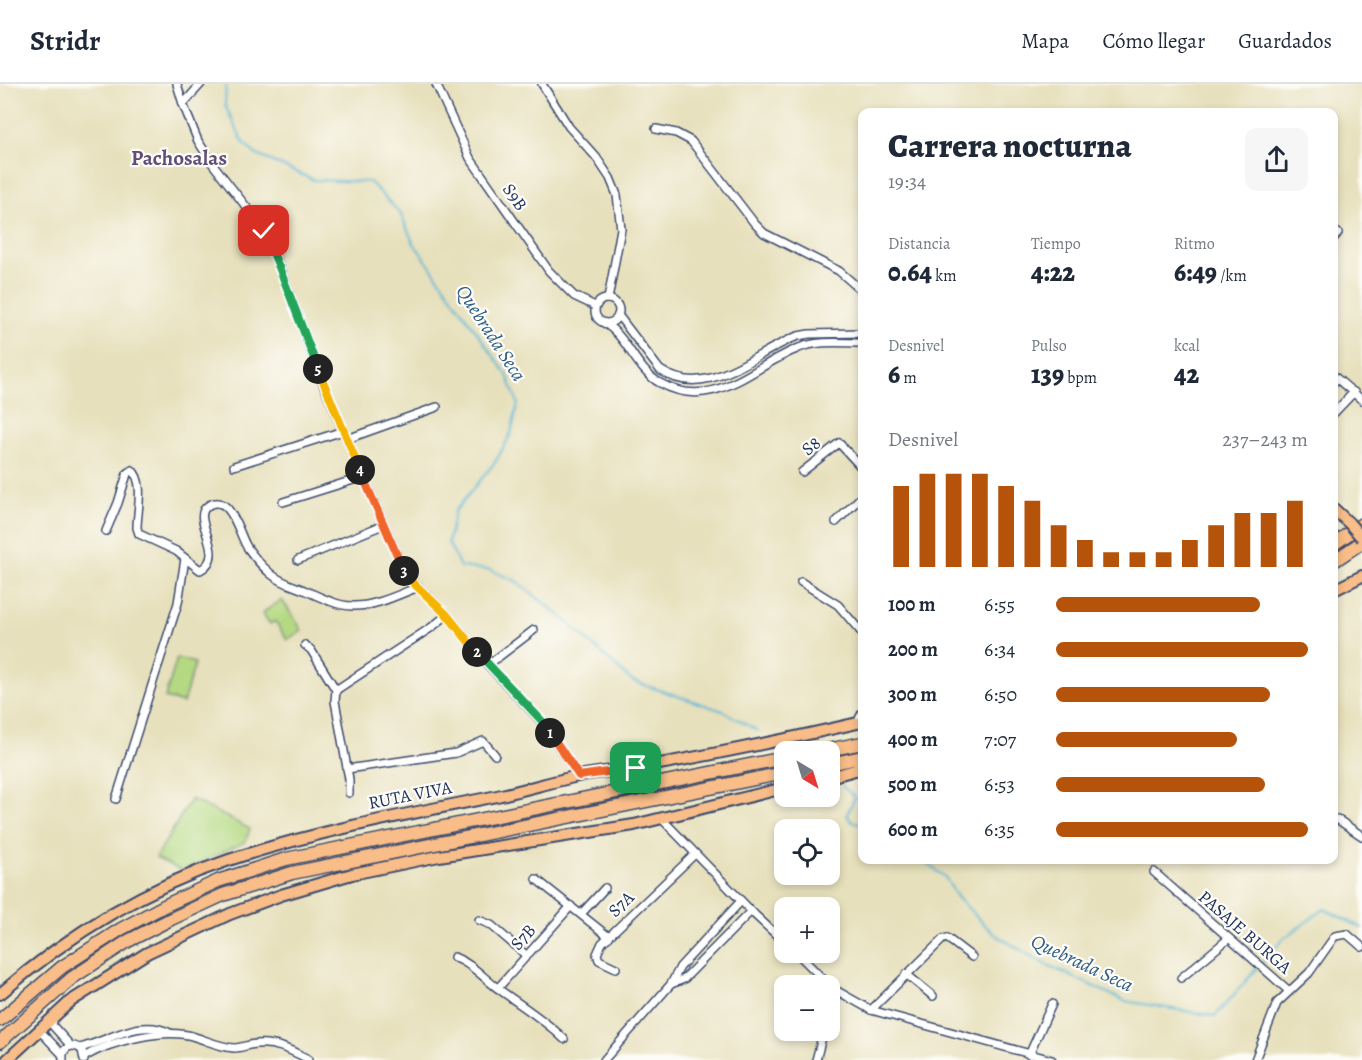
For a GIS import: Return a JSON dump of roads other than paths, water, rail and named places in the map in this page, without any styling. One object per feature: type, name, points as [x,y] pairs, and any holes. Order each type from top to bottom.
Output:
[{"type":"highway","points":[[1338,541],[1362,524]]},
{"type":"highway","points":[[1338,558],[1362,540]]},
{"type":"highway","points":[[840,748],[858,744]]},
{"type":"highway","points":[[840,762],[858,758]]},
{"type":"highway","points":[[0,1020],[63,966],[121,929],[218,881],[286,859],[774,760]]},
{"type":"highway","points":[[0,1042],[72,978],[128,941],[223,896],[292,873],[774,775]]},
{"type":"main road","points":[[1338,513],[1362,540]]},
{"type":"main road","points":[[1338,588],[1362,576]]},
{"type":"main road","name":"RUTA VIVA","points":[[0,994],[60,946],[136,900],[227,861],[289,841],[364,822],[500,795],[579,776],[636,768],[858,723]]},
{"type":"main road","points":[[840,774],[858,769]]},
{"type":"main road","points":[[8,1060],[71,1001],[147,953],[230,914],[281,895],[352,873],[662,819],[774,791]]},
{"type":"street","points":[[177,84],[191,126],[212,163],[255,218],[271,244],[343,431],[405,575],[447,615],[488,665],[542,721],[579,776]]},
{"type":"street","points":[[183,104],[201,84]]},
{"type":"street","name":"S9B","points":[[436,84],[476,168],[549,271],[574,296],[595,306]]},
{"type":"street","points":[[542,84],[569,127],[601,164],[618,195],[621,229],[608,299]]},
{"type":"street","points":[[656,129],[676,133],[691,141],[764,233],[839,270],[858,287]]},
{"type":"street","points":[[604,323],[613,322],[618,315],[618,306],[612,300],[603,299],[595,306],[595,315],[600,322],[615,331],[651,377],[670,388],[690,392],[717,390],[739,381],[798,348],[809,345],[858,343]]},
{"type":"street","points":[[618,315],[660,370],[668,376],[688,380],[724,374],[798,336],[858,333]]},
{"type":"street","points":[[1338,379],[1362,400]]},
{"type":"street","points":[[1338,409],[1354,392]]},
{"type":"street","points":[[347,439],[437,407]]},
{"type":"street","points":[[234,466],[343,431]]},
{"type":"street","name":"S8","points":[[802,472],[839,443],[858,464]]},
{"type":"street","points":[[106,531],[127,474],[132,470],[139,483],[137,528],[139,534],[176,551],[200,570],[208,566],[212,548],[203,517],[206,507],[211,503],[219,503],[230,510],[247,547],[273,576],[293,586],[351,607],[418,588]]},
{"type":"street","points":[[283,502],[363,477]]},
{"type":"street","points":[[836,522],[858,500]]},
{"type":"street","points":[[298,560],[383,525]]},
{"type":"street","points":[[116,799],[178,603],[185,560]]},
{"type":"street","points":[[801,582],[838,605],[858,628]]},
{"type":"street","points":[[336,690],[447,615]]},
{"type":"street","points":[[488,665],[534,630]]},
{"type":"street","points":[[305,645],[311,650],[336,690],[335,701],[349,779],[349,793]]},
{"type":"street","points":[[347,769],[456,753],[483,741],[495,755]]},
{"type":"street","points":[[662,819],[774,933]]},
{"type":"street","points":[[1338,820],[1362,836]]},
{"type":"street","name":"S7A","points":[[536,879],[609,937],[695,854]]},
{"type":"street","name":"PASAJE BURGA","points":[[1154,872],[1289,992]]},
{"type":"street","points":[[581,914],[604,888]]},
{"type":"street","points":[[604,1060],[671,984],[680,967],[741,901]]},
{"type":"street","name":"S7B","points":[[498,988],[571,906]]},
{"type":"street","points":[[671,984],[684,979],[751,911]]},
{"type":"street","points":[[479,920],[491,925],[527,956]]},
{"type":"street","points":[[1255,1060],[1275,1008],[1310,973],[1335,936],[1347,934],[1362,947]]},
{"type":"street","points":[[609,937],[598,949],[597,954],[599,960],[616,968]]},
{"type":"street","points":[[871,1010],[945,938],[972,957]]},
{"type":"street","points":[[1181,978],[1228,939]]},
{"type":"street","points":[[454,957],[468,962],[498,988],[552,1027],[564,1039]]},
{"type":"street","points":[[807,963],[820,975]]},
{"type":"street","points":[[906,974],[933,996]]},
{"type":"street","points":[[840,993],[871,1010],[1052,1060]]},
{"type":"street","points":[[1029,1055],[1052,1004]]},
{"type":"street","points":[[54,1016],[52,1025],[71,1046],[80,1048],[123,1032],[142,1028],[161,1028],[170,1033]]},
{"type":"street","points":[[80,1048],[84,1059],[95,1050],[122,1041],[170,1033],[194,1036],[209,1043],[235,1048],[255,1044],[280,1046],[308,1059]]},
{"type":"street","points":[[33,1035],[42,1034],[62,1057]]},
{"type":"street","points":[[816,1060],[821,1041]]},
{"type":"street","points":[[62,1057],[64,1050],[71,1046]]},
{"type":"waterway","name":"Quebrada Seca","points":[[226,84],[225,105],[243,142],[255,154],[314,180],[370,182],[400,213],[413,242],[507,375],[518,403],[511,433],[496,461],[455,511],[448,542],[460,567],[490,570],[516,581],[562,617],[632,681],[723,711],[758,731]]},
{"type":"waterway","name":"Quebrada Seca","points":[[842,786],[855,797],[847,815],[852,822],[858,823]]},
{"type":"waterway","name":"Quebrada Seca","points":[[927,864],[945,877],[957,897],[994,934],[1043,963],[1125,1001],[1215,1016],[1283,939],[1324,909],[1362,928]]},
{"type":"district","name":"Pachosalas","points":[[179,158]]}]
